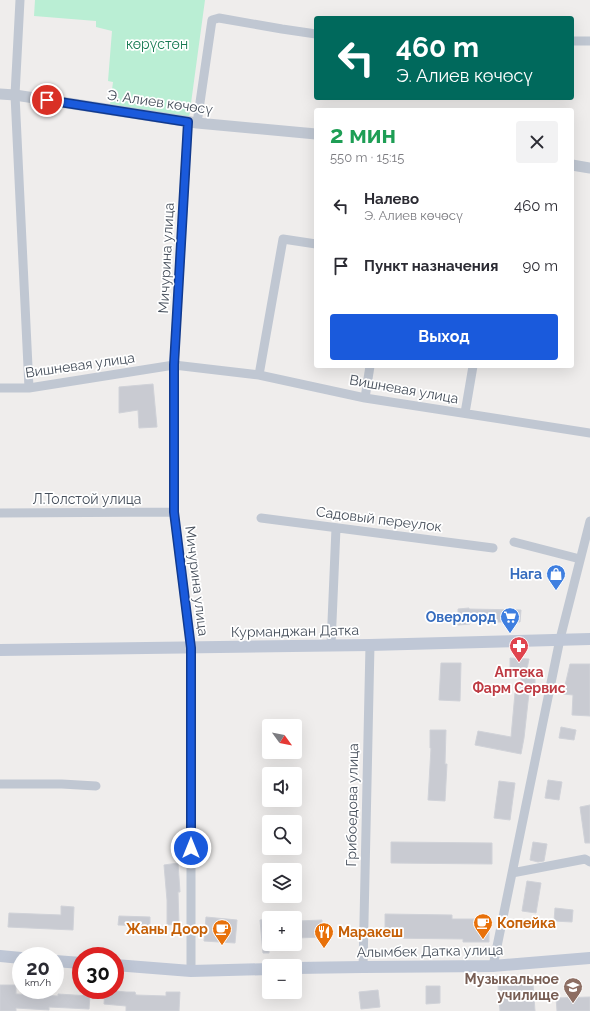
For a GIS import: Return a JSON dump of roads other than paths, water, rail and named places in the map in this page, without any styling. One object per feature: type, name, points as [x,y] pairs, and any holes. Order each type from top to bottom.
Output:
[{"type":"main road","name":"Курманджан Датка","points":[[0,650],[370,645],[590,639]]},
{"type":"main road","points":[[0,956],[12,957]]},
{"type":"main road","name":"Алымбек Датка улица","points":[[302,968],[493,966],[590,958]]},
{"type":"main road","points":[[124,966],[191,971],[262,969]]},
{"type":"street","points":[[20,0],[15,95],[29,388]]},
{"type":"street","name":"Мичурина улица","points":[[191,971],[191,648],[174,512],[174,365],[193,122],[212,20],[219,18],[314,34]]},
{"type":"street","points":[[574,41],[590,41]]},
{"type":"street","name":"Э. Алиев көчөсү","points":[[0,94],[193,122],[314,134]]},
{"type":"street","points":[[574,165],[590,168]]},
{"type":"street","points":[[259,375],[283,239],[314,244]]},
{"type":"street","name":"Вишневая улица","points":[[0,388],[29,388],[174,365],[259,375],[365,398],[590,433]]},
{"type":"street","points":[[365,398],[370,368]]},
{"type":"street","points":[[465,414],[473,368]]},
{"type":"street","name":"Л.Толстой улица","points":[[0,513],[174,512]]},
{"type":"street","name":"Садовый переулок","points":[[261,518],[493,548]]},
{"type":"street","points":[[493,966],[560,639],[590,521]]},
{"type":"street","points":[[331,645],[336,528]]},
{"type":"street","points":[[514,542],[580,559]]},
{"type":"street","name":"Грибоедова улица","points":[[363,967],[370,645]]},
{"type":"street","points":[[0,784],[62,784],[96,786]]},
{"type":"street","points":[[512,873],[585,859],[590,862]]},
{"type":"place","name":"Нага","points":[[556,591]]},
{"type":"place","name":"Оверлорд","points":[[510,634]]},
{"type":"place","name":"Аптека Фарм Сервис","points":[[519,663]]},
{"type":"place","name":"Копейка","points":[[483,940]]},
{"type":"place","name":"Жаны Доор","points":[[222,946]]},
{"type":"place","name":"Маракеш","points":[[324,949]]},
{"type":"place","name":"Музыкальное училище","points":[[573,1004]]},
{"type":"park label","name":"көрүстөн","points":[[157,44]]}]
